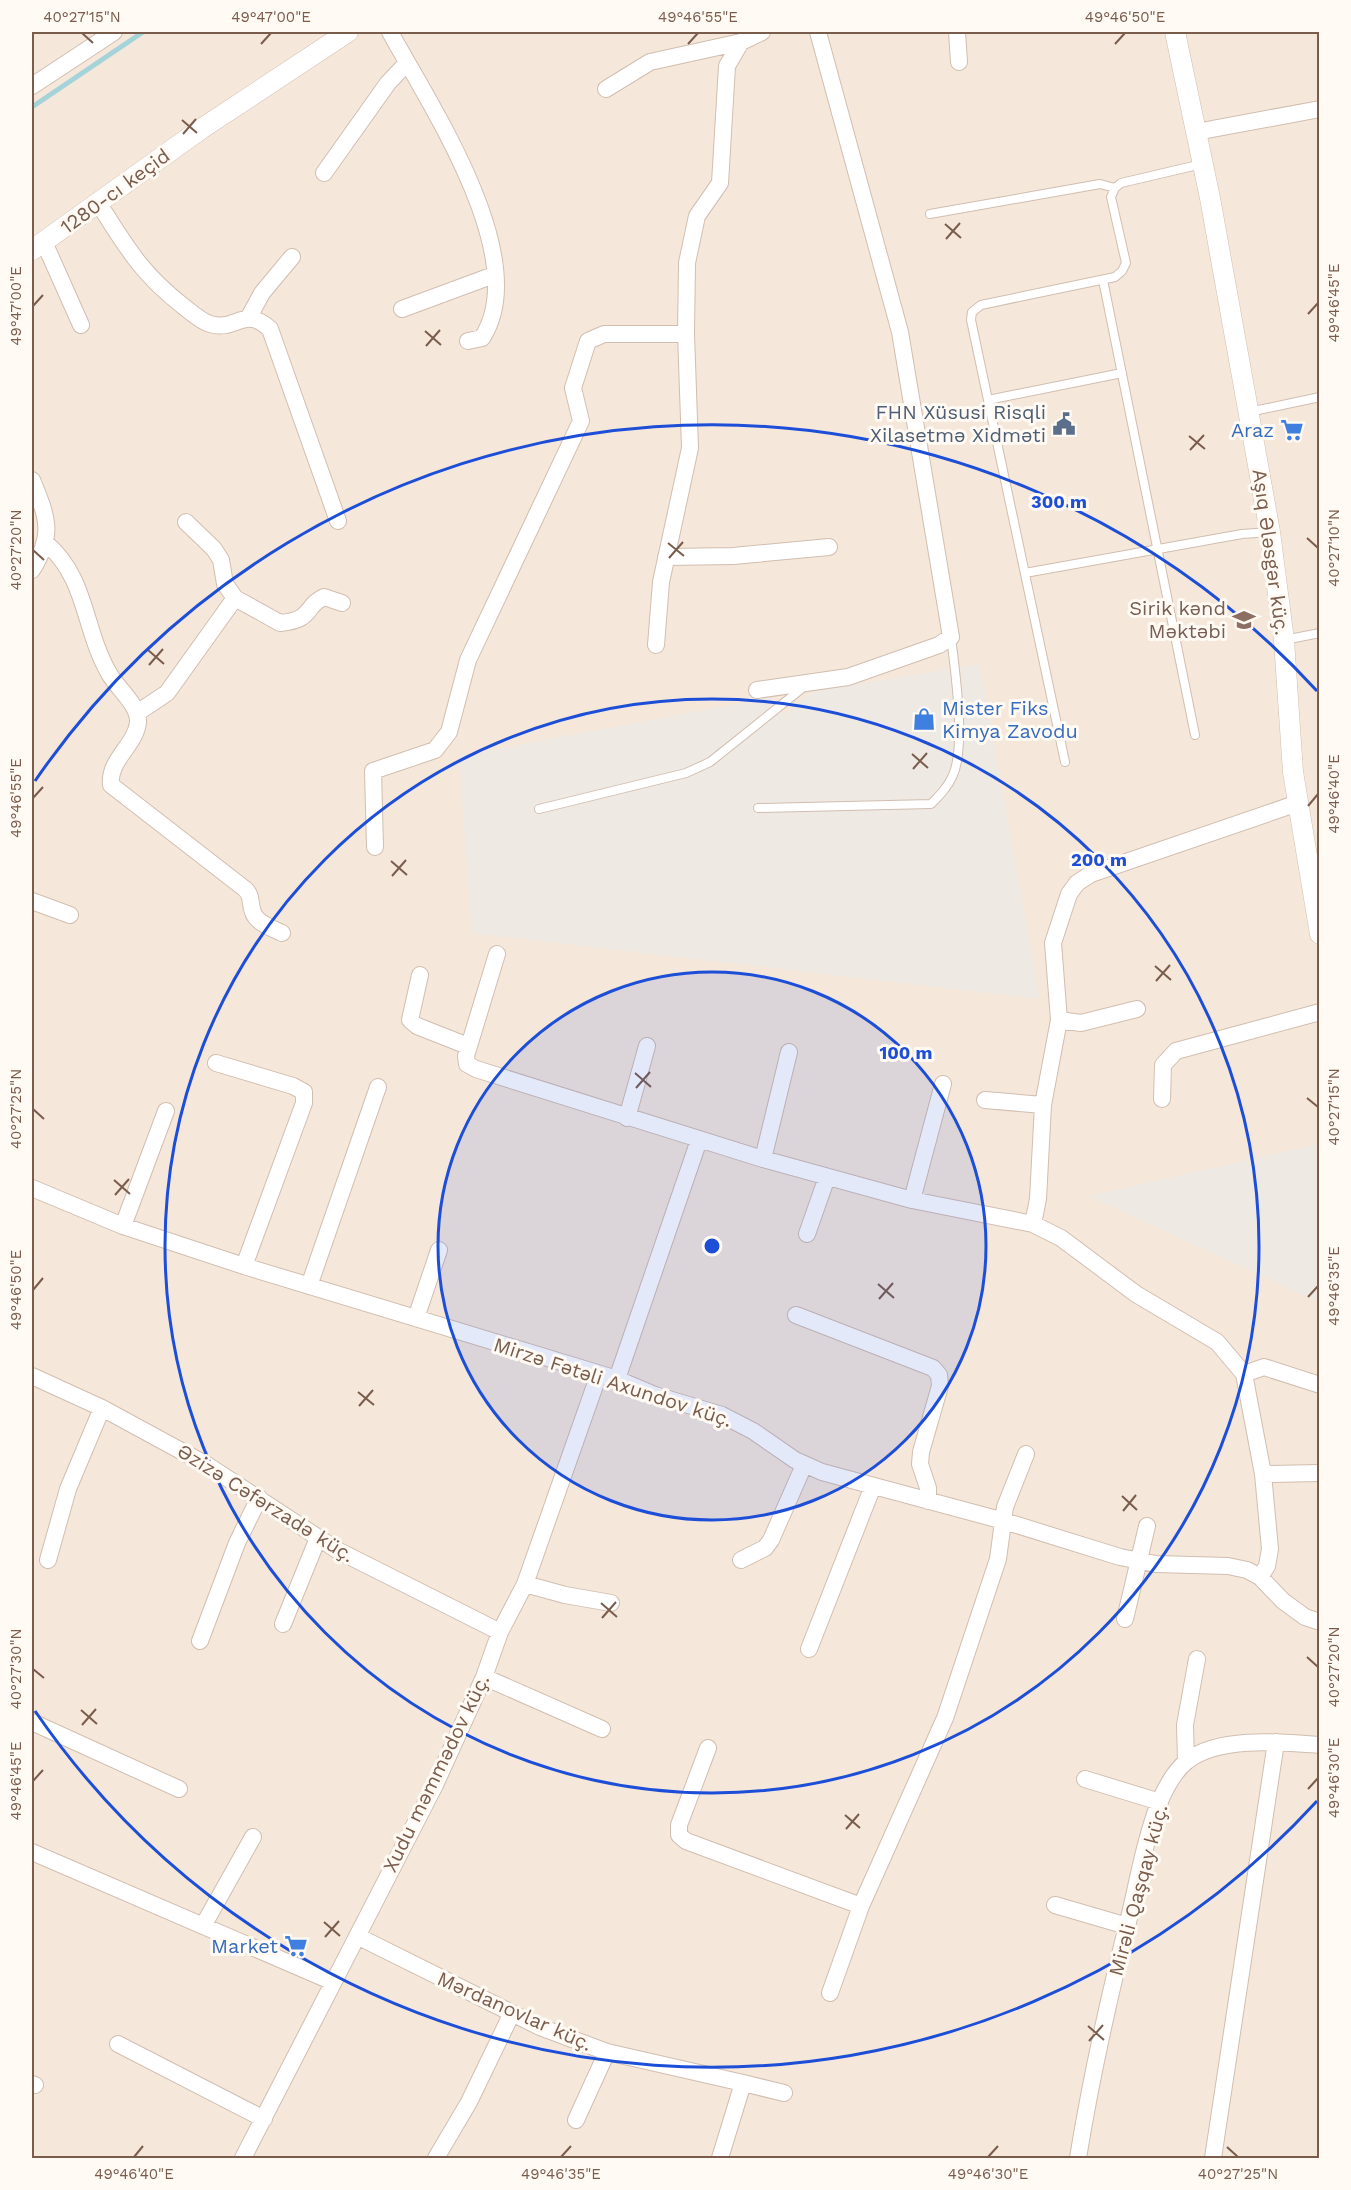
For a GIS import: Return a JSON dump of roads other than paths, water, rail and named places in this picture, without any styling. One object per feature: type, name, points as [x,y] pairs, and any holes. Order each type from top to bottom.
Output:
[{"type":"street","points":[[32,86],[114,32]]},
{"type":"street","name":"1280-cı keçid","points":[[38,246],[185,140],[348,32]]},
{"type":"street","points":[[390,32],[475,190],[488,230],[494,275],[494,296],[488,329],[482,338],[468,341]]},
{"type":"street","points":[[606,89],[650,62],[741,42],[762,32]]},
{"type":"street","points":[[757,690],[807,684],[865,672],[939,645],[951,637],[900,332],[818,32]]},
{"type":"street","points":[[957,32],[959,62]]},
{"type":"street","name":"Aşıq Ələsgər küç.","points":[[1174,32],[1203,164],[1270,532],[1284,640],[1290,745],[1320,934]]},
{"type":"street","points":[[656,645],[661,582],[690,447],[686,334],[687,263],[698,216],[720,183],[727,66],[741,42]]},
{"type":"street","points":[[324,173],[388,83],[407,63]]},
{"type":"street","points":[[1196,132],[1320,109]]},
{"type":"street","points":[[99,204],[147,275],[200,318],[210,324],[223,325],[249,317],[261,321],[270,329],[338,521]]},
{"type":"street","points":[[38,246],[81,325]]},
{"type":"street","points":[[249,317],[262,293],[292,257]]},
{"type":"street","points":[[402,309],[494,275]]},
{"type":"street","points":[[375,848],[373,771],[435,750],[449,732],[468,660],[581,421],[573,388],[588,341],[604,334],[686,334]]},
{"type":"street","points":[[32,480],[46,515],[46,543],[32,570]]},
{"type":"street","points":[[186,522],[214,549],[221,560],[225,584],[235,598],[280,623],[302,619],[317,600],[324,597],[342,603]]},
{"type":"street","points":[[46,543],[71,570],[100,655],[110,676],[137,713],[136,729],[110,775],[111,784],[245,889],[251,895],[253,913],[259,921],[282,933]]},
{"type":"street","points":[[666,558],[733,556],[829,547]]},
{"type":"street","points":[[137,713],[167,693],[235,598]]},
{"type":"street","points":[[1033,1224],[1038,1199],[1043,1105],[1059,1020],[1053,943],[1069,894],[1077,883],[1091,874],[1298,803]]},
{"type":"street","points":[[32,901],[70,915]]},
{"type":"street","points":[[497,954],[468,1046],[467,1064],[476,1069],[627,1118],[827,1177],[912,1200],[1033,1224],[1061,1238],[1136,1294],[1217,1342],[1244,1374],[1263,1474],[1270,1549],[1267,1566],[1260,1577]]},
{"type":"street","points":[[420,975],[410,1020],[417,1026],[468,1046]]},
{"type":"street","points":[[1059,1020],[1081,1023],[1137,1009]]},
{"type":"street","points":[[1162,1099],[1163,1065],[1176,1051],[1320,1012]]},
{"type":"street","points":[[627,1118],[647,1046]]},
{"type":"street","points":[[763,1159],[789,1052]]},
{"type":"street","points":[[216,1062],[293,1086],[304,1092],[304,1103],[244,1266]]},
{"type":"street","points":[[912,1200],[943,1084]]},
{"type":"street","points":[[309,1286],[378,1087]]},
{"type":"street","points":[[985,1100],[1043,1105]]},
{"type":"street","points":[[123,1226],[166,1111]]},
{"type":"street","points":[[617,1379],[699,1140]]},
{"type":"street","points":[[807,1234],[827,1177]]},
{"type":"street","name":"Mirzə Fətəli Axundov küç.","points":[[32,1188],[123,1226],[244,1266],[617,1379],[655,1395],[722,1415],[753,1431],[804,1466],[1004,1521],[1140,1562],[1228,1566],[1247,1570],[1260,1577],[1283,1601],[1305,1617],[1320,1622]]},
{"type":"street","points":[[416,1318],[439,1250]]},
{"type":"street","points":[[796,1315],[933,1368],[939,1375],[940,1386],[920,1464],[928,1488],[928,1501]]},
{"type":"street","points":[[1244,1374],[1264,1367],[1320,1385]]},
{"type":"street","name":"Xudu məmmədov küç.","points":[[243,2158],[435,1785],[484,1677],[500,1632],[525,1584],[599,1374]]},
{"type":"street","name":"Əzizə Cəfərzadə küç.","points":[[32,1376],[102,1408],[198,1460],[318,1538],[500,1632]]},
{"type":"street","points":[[48,1560],[68,1489],[102,1408]]},
{"type":"street","points":[[830,1993],[861,1906],[945,1718],[998,1559],[1005,1507],[1026,1454]]},
{"type":"street","points":[[741,1560],[765,1548],[771,1540],[804,1466]]},
{"type":"street","points":[[1263,1474],[1320,1473]]},
{"type":"street","points":[[809,1649],[873,1486]]},
{"type":"street","points":[[200,1641],[237,1543],[259,1498]]},
{"type":"street","points":[[1125,1619],[1147,1526]]},
{"type":"street","points":[[283,1624],[318,1538]]},
{"type":"street","points":[[525,1584],[565,1595],[610,1603]]},
{"type":"street","points":[[1186,1762],[1185,1725],[1197,1659]]},
{"type":"street","points":[[484,1677],[602,1729]]},
{"type":"street","points":[[32,1722],[179,1789]]},
{"type":"street","points":[[1213,2158],[1276,1742]]},
{"type":"street","name":"Mirəli Qaşqay küç.","points":[[1078,2158],[1127,1926],[1160,1802],[1172,1778],[1186,1762],[1202,1752],[1219,1746],[1276,1742],[1320,1744]]},
{"type":"street","points":[[708,1748],[678,1825],[679,1834],[686,1841],[861,1906]]},
{"type":"street","points":[[1085,1779],[1160,1802]]},
{"type":"street","points":[[203,1926],[253,1837]]},
{"type":"street","points":[[32,1852],[333,1982]]},
{"type":"street","points":[[1054,1905],[1127,1926]]},
{"type":"street","name":"Mərdanovlar küç.","points":[[357,1936],[540,2027],[607,2052],[784,2093]]},
{"type":"street","points":[[436,2158],[469,2102],[512,2013]]},
{"type":"street","points":[[118,2044],[264,2119]]},
{"type":"street","points":[[576,2120],[607,2052]]},
{"type":"street","points":[[720,2158],[743,2083]]},
{"type":"lane","points":[[1065,762],[971,320],[972,312],[981,305],[1114,277],[1122,271],[1126,262],[1111,197],[1115,188],[1121,183],[1203,164]]},
{"type":"lane","points":[[930,214],[1100,184],[1115,188]]},
{"type":"lane","points":[[1103,280],[1195,735]]},
{"type":"lane","points":[[988,400],[1122,373]]},
{"type":"lane","points":[[1249,412],[1320,397]]},
{"type":"lane","points":[[1025,573],[1242,534],[1270,532]]},
{"type":"lane","points":[[1284,640],[1320,633]]},
{"type":"lane","points":[[758,808],[931,804],[944,791],[954,774],[959,751],[951,637]]},
{"type":"lane","points":[[539,809],[686,773],[710,762],[807,684]]},
{"type":"waterway","points":[[32,107],[143,32]]},
{"type":"place","name":"FHN Xüsusi Risqli Xilasetmə Xidməti","points":[[1064,424]]},
{"type":"place","name":"Araz","points":[[1292,430]]},
{"type":"place","name":"Sirik kənd Məktəbi","points":[[1244,620]]},
{"type":"place","name":"Mister Fiks Kimya Zavodu","points":[[924,719]]},
{"type":"place","name":"Market","points":[[296,1946]]}]
